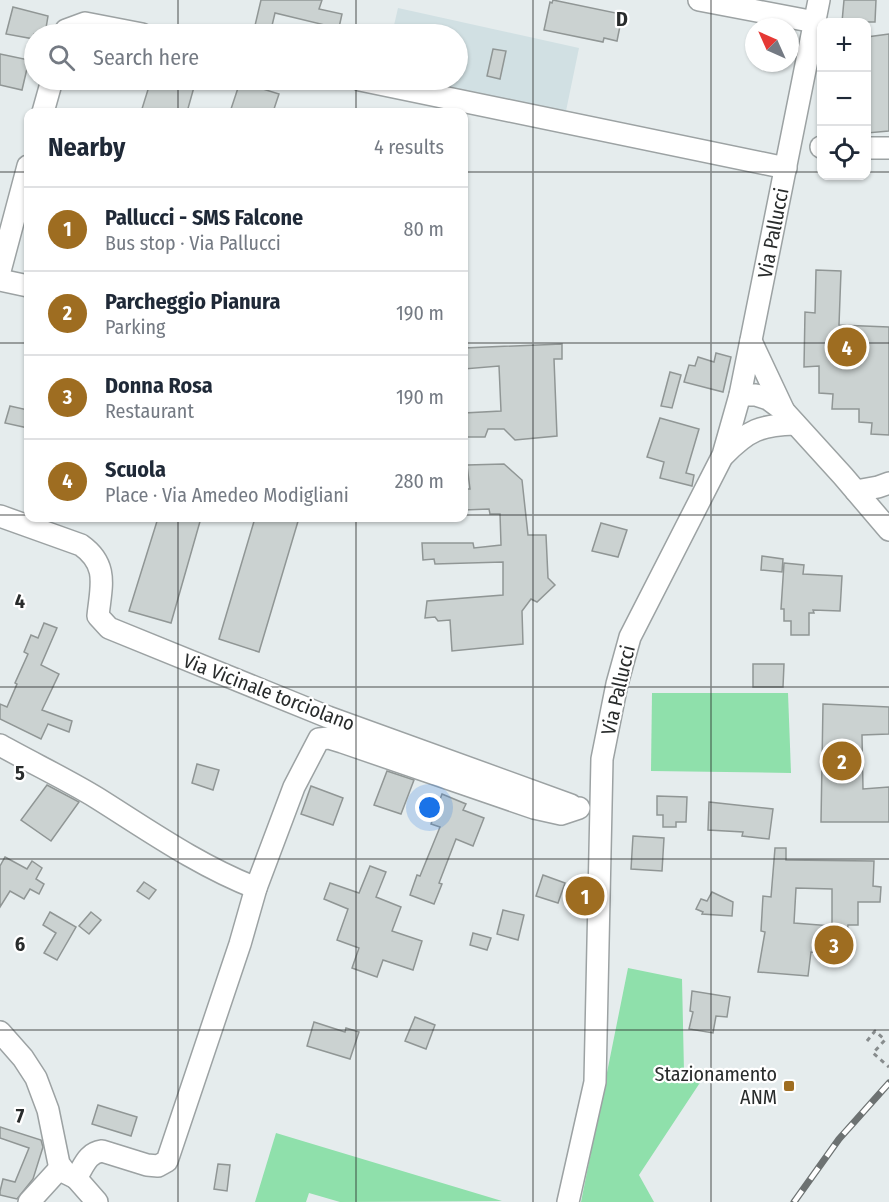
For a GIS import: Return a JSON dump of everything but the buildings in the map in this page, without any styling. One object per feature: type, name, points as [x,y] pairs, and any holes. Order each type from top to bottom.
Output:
[{"type":"street","points":[[699,0],[815,22]]},
{"type":"street","name":"Via Pallucci","points":[[568,1202],[595,1082],[602,759],[623,657],[630,637],[723,455],[740,395],[819,0]]},
{"type":"street","points":[[44,108],[49,90]]},
{"type":"street","name":"Via Pallucci","points":[[408,90],[786,168]]},
{"type":"street","points":[[871,148],[889,148]]},
{"type":"street","points":[[0,271],[24,181]]},
{"type":"street","points":[[0,280],[24,285]]},
{"type":"street","points":[[751,341],[784,419],[856,491],[881,508],[889,530]]},
{"type":"street","points":[[740,395],[758,416],[784,419]]},
{"type":"street","points":[[723,455],[741,438],[784,419]]},
{"type":"street","points":[[856,491],[889,483]]},
{"type":"street","name":"Via Vicinale torciolano","points":[[0,516],[81,544],[92,553],[99,563],[102,575],[98,616],[109,628],[328,717],[602,816]]},
{"type":"street","points":[[29,1202],[95,1152],[102,1151],[147,1165],[158,1166],[167,1161],[176,1140],[201,1057],[240,944],[256,888],[294,787],[320,739],[328,717]]},
{"type":"street","points":[[320,739],[329,738],[342,742],[534,808],[561,814],[579,808]]},
{"type":"street","points":[[0,745],[94,796],[168,843],[241,883],[256,888]]},
{"type":"street","points":[[0,1032],[23,1058],[44,1093],[69,1173],[96,1202]]},
{"type":"path","points":[[867,1041],[875,1031],[885,1040],[873,1053],[889,1067]]},
{"type":"shaded area","points":[[398,8],[579,48],[566,111],[461,90],[468,90],[468,24],[394,24]]},
{"type":"green space","points":[[652,693],[788,693],[791,773],[651,771]]},
{"type":"green space","points":[[628,968],[682,979],[684,1071],[709,1069],[639,1175],[654,1202],[581,1202]]},
{"type":"green space","points":[[276,1133],[502,1201],[340,1202],[309,1193],[306,1202],[255,1202]]},
{"type":"railway","points":[[794,1202],[839,1139],[889,1083]]},
{"type":"place","name":"Scuola","points":[[847,347]]},
{"type":"place","name":"Parcheggio Pianura","points":[[842,761]]},
{"type":"place","name":"Pallucci - SMS Falcone","points":[[585,896]]},
{"type":"place","name":"Donna Rosa","points":[[834,945]]},
{"type":"place","name":"Stazionamento ANM","points":[[789,1086]]}]
